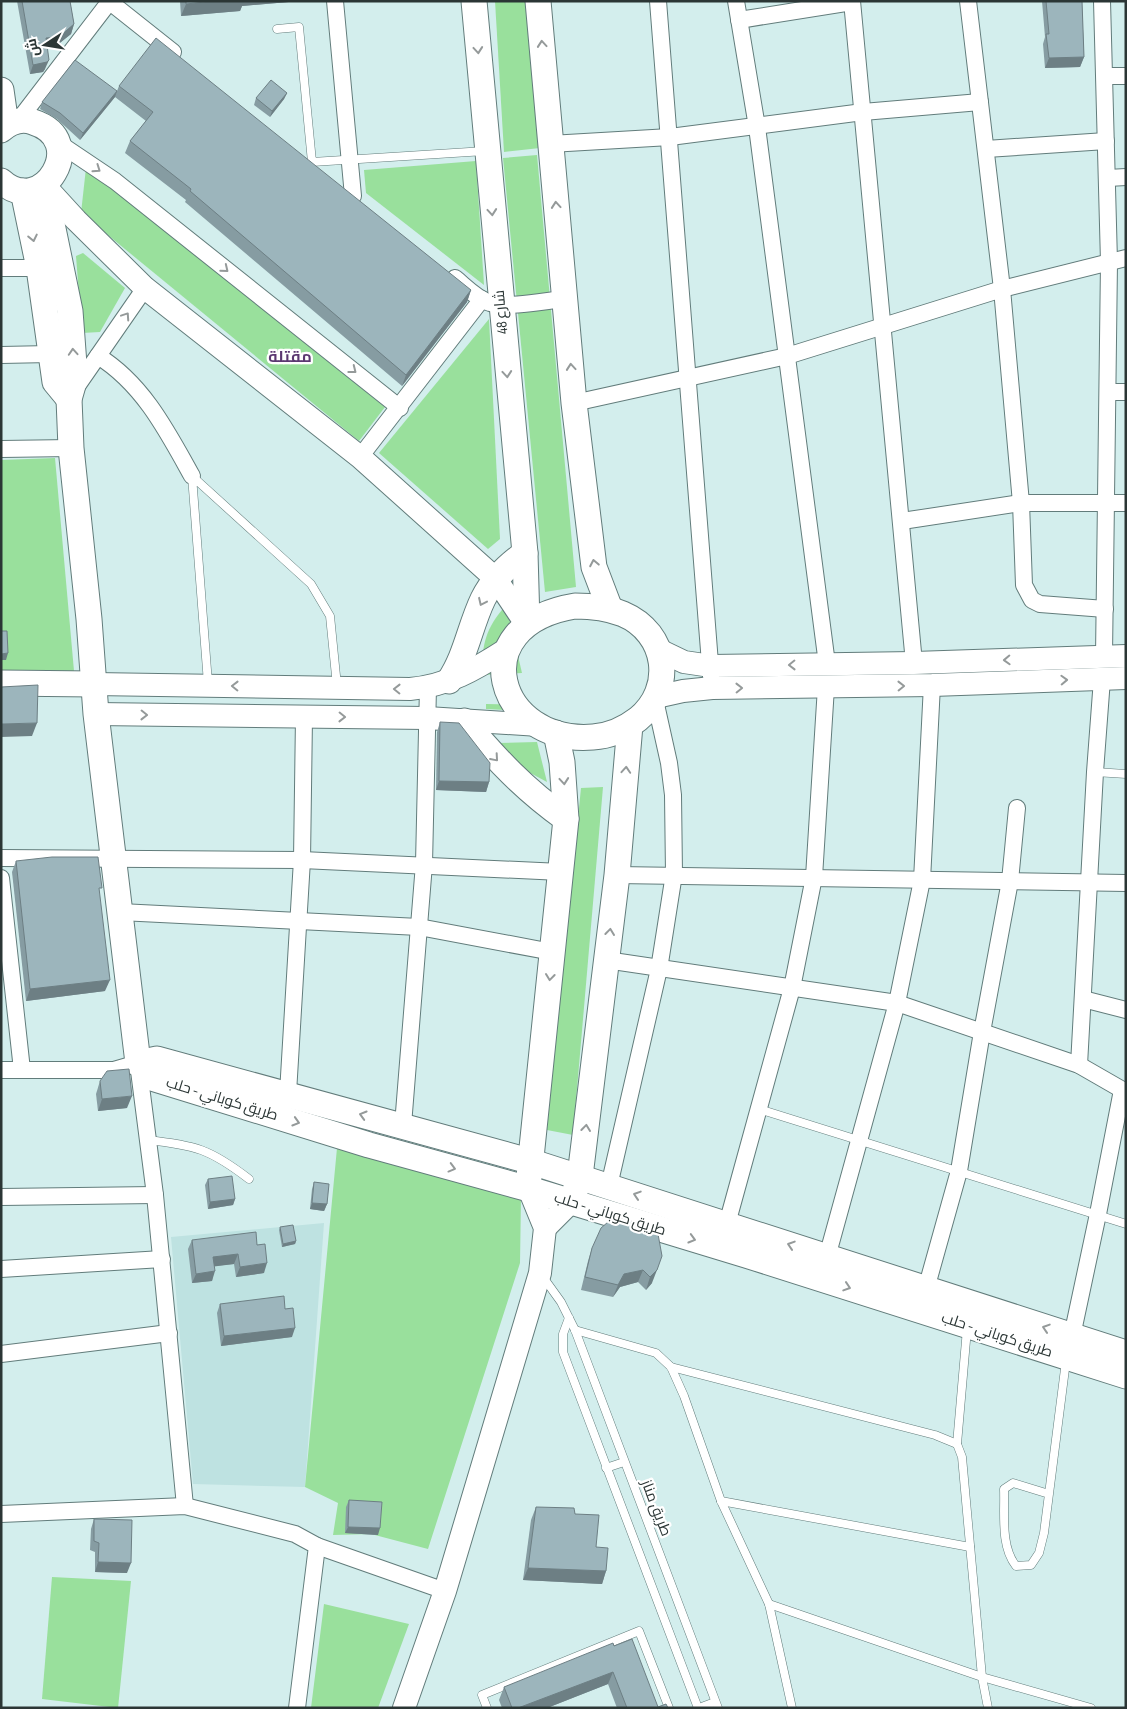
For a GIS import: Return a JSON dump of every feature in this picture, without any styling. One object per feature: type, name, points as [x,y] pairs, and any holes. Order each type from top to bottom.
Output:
[{"type":"main road","name":"48 شارع","points":[[474,1],[487,151],[491,302],[525,553],[526,624]]},
{"type":"main road","points":[[538,1],[574,403],[594,567],[610,609]]},
{"type":"main road","points":[[1,90],[8,125],[30,120],[41,124],[51,131],[60,153],[59,166],[53,176],[23,185]]},
{"type":"main road","points":[[23,185],[39,268],[55,382],[69,400]]},
{"type":"main road","points":[[23,185],[70,311],[75,378],[69,400],[71,448],[96,714],[138,1063]]},
{"type":"main road","points":[[438,684],[464,654],[484,597],[496,579],[525,553]]},
{"type":"main road","points":[[575,606],[610,609],[625,615],[639,624],[651,635],[659,650],[663,667],[661,684],[656,699],[630,725],[612,733],[594,737],[575,737],[548,729],[524,715],[512,702],[505,686],[503,668],[506,649],[526,624],[542,614],[558,609],[575,606]]},
{"type":"main road","points":[[1,683],[94,684]]},
{"type":"main road","points":[[464,720],[510,774],[537,798],[566,819]]},
{"type":"main road","points":[[571,1202],[580,1176],[616,875],[630,725]]},
{"type":"main road","points":[[528,1189],[528,1161],[566,819],[562,762],[548,729]]},
{"type":"main road","name":"طريق كوباني - حلب","points":[[138,1063],[157,1059],[580,1176],[926,1289],[1069,1347],[1098,1356],[1126,1376]]},
{"type":"main road","name":"طريق كوباني - حلب","points":[[138,1063],[152,1078],[369,1145],[528,1189],[967,1325],[1069,1347]]},
{"type":"main road","name":"طريق كوباني - حلب","points":[[1098,1356],[1126,1353]]},
{"type":"street","points":[[334,1],[353,196]]},
{"type":"street","points":[[658,1],[712,677]]},
{"type":"street","points":[[736,1],[757,127],[827,664]]},
{"type":"street","points":[[739,20],[852,1],[914,663]]},
{"type":"street","points":[[968,1],[1002,289],[1021,503],[1024,585],[1032,600],[1040,604],[1105,609]]},
{"type":"street","points":[[609,1186],[659,968],[674,874],[673,796],[669,763],[656,699],[683,691],[712,677],[827,664],[1115,656],[1105,609],[1109,262],[1102,1]]},
{"type":"street","points":[[8,125],[110,2],[187,64]]},
{"type":"street","points":[[1104,76],[1126,76]]},
{"type":"street","points":[[550,144],[670,137],[863,112],[980,102]]},
{"type":"street","points":[[986,149],[1106,141]]},
{"type":"street","points":[[57,142],[115,181],[400,408]]},
{"type":"street","points":[[296,150],[368,208]]},
{"type":"street","points":[[1108,178],[1126,177]]},
{"type":"street","points":[[23,185],[76,220],[145,288],[360,457],[496,579],[526,624]]},
{"type":"street","points":[[574,403],[787,356],[1002,289],[1126,258]]},
{"type":"street","points":[[1,268],[39,268]]},
{"type":"street","points":[[445,270],[491,302],[564,299]]},
{"type":"street","points":[[69,400],[145,288]]},
{"type":"street","points":[[360,457],[491,302]]},
{"type":"street","points":[[1,355],[50,354]]},
{"type":"street","points":[[98,356],[119,369],[148,403],[192,476]]},
{"type":"street","points":[[1108,392],[1126,392]]},
{"type":"street","points":[[1,449],[71,448]]},
{"type":"street","points":[[902,521],[1021,503],[1126,504]]},
{"type":"street","points":[[94,684],[338,688],[438,684],[506,649]]},
{"type":"street","points":[[659,650],[712,677],[826,687],[1126,678]]},
{"type":"street","points":[[1079,1065],[1094,772],[1102,678]]},
{"type":"street","points":[[403,1126],[424,864],[427,718],[438,684]]},
{"type":"street","points":[[827,1257],[897,1003],[922,880],[932,685]]},
{"type":"street","points":[[727,1224],[792,988],[814,877],[826,687]]},
{"type":"street","points":[[96,714],[427,718],[548,729]]},
{"type":"street","points":[[288,1094],[302,860],[304,717]]},
{"type":"street","points":[[926,1289],[960,1171],[982,1032],[1010,881],[1017,808]]},
{"type":"street","points":[[1,858],[113,857],[302,860],[424,864],[561,872]]},
{"type":"street","points":[[616,875],[674,874],[1126,883]]},
{"type":"street","points":[[1,878],[4,938],[22,1070]]},
{"type":"street","points":[[120,912],[298,919],[419,927],[552,952]]},
{"type":"street","points":[[606,960],[897,1003],[1079,1065],[1124,1091],[1069,1347]]},
{"type":"street","points":[[1083,999],[1126,1010]]},
{"type":"street","points":[[1,1070],[114,1070],[138,1063],[156,1195],[185,1506]]},
{"type":"street","points":[[404,1708],[445,1590],[540,1273],[545,1228],[528,1189]]},
{"type":"street","points":[[1,1197],[156,1195]]},
{"type":"street","points":[[545,1228],[571,1202]]},
{"type":"street","points":[[1,1269],[162,1259]]},
{"type":"street","points":[[1,1354],[169,1333]]},
{"type":"street","points":[[1,1514],[185,1506],[295,1534],[318,1546],[445,1590]]},
{"type":"street","points":[[297,1708],[318,1546]]},
{"type":"lane","points":[[277,29],[299,27],[312,162],[487,151]]},
{"type":"lane","points":[[192,476],[208,685]]},
{"type":"lane","points":[[192,476],[311,584],[330,616],[338,688]]},
{"type":"lane","points":[[1094,772],[1126,774]]},
{"type":"lane","points":[[759,1109],[1126,1224]]},
{"type":"lane","points":[[147,1140],[179,1143],[210,1152],[249,1179]]},
{"type":"lane","name":"طريق مناز","points":[[540,1273],[575,1330],[717,1705]]},
{"type":"lane","points":[[569,1318],[563,1334],[563,1352],[606,1468],[698,1708],[717,1705]]},
{"type":"lane","points":[[967,1325],[957,1444],[962,1457],[982,1677],[988,1708]]},
{"type":"lane","points":[[575,1330],[656,1353],[671,1367],[684,1396],[721,1502],[769,1604],[792,1708]]},
{"type":"lane","points":[[1049,1494],[1013,1483],[1004,1489],[1006,1540],[1010,1558],[1016,1566],[1030,1565],[1039,1553],[1049,1494],[1069,1347]]},
{"type":"lane","points":[[671,1367],[935,1435],[957,1444]]},
{"type":"lane","points":[[606,1468],[624,1462]]},
{"type":"lane","points":[[721,1502],[970,1547]]},
{"type":"lane","points":[[769,1604],[982,1677],[1091,1708]]},
{"type":"lane","points":[[487,1708],[482,1695],[639,1631],[669,1708]]},
{"type":"shaded area","points":[[324,1223],[305,1487],[193,1484],[171,1237]]},
{"type":"green space","points":[[495,1],[528,1],[540,148],[504,152]]},
{"type":"green space","points":[[537,155],[576,587],[545,592],[503,158]]},
{"type":"green space","points":[[476,161],[484,285],[366,193],[364,170]]},
{"type":"green space","points":[[86,168],[385,407],[359,441],[81,213]]},
{"type":"green space","points":[[83,253],[125,288],[100,332],[82,333],[76,256]]},
{"type":"green space","points":[[489,319],[500,539],[488,549],[379,453]]},
{"type":"green space","points":[[55,458],[74,671],[1,672],[1,460]]},
{"type":"green space","points":[[506,605],[522,673],[482,675],[486,637],[493,622]]},
{"type":"green space","points":[[486,704],[528,705],[528,711],[486,709]]},
{"type":"green space","points":[[537,742],[547,782],[521,768],[497,743]]},
{"type":"green space","points":[[603,787],[573,1135],[547,1130],[581,788]]},
{"type":"green space","points":[[337,1148],[521,1197],[520,1263],[428,1549],[371,1534],[333,1535],[338,1503],[305,1487]]},
{"type":"green space","points":[[52,1577],[131,1581],[118,1708],[42,1699]]},
{"type":"green space","points":[[324,1604],[409,1624],[378,1708],[311,1708]]},
{"type":"building","points":[[22,1],[70,1],[74,24],[59,37],[46,38],[49,60],[47,62],[33,65]]},
{"type":"building","points":[[186,1],[215,1],[186,4]]},
{"type":"building","points":[[1046,1],[1082,1],[1084,57],[1049,58],[1046,34],[1049,34]]},
{"type":"building","points":[[156,38],[471,290],[406,375],[190,191],[191,189],[130,141],[153,112],[119,86]]},
{"type":"building","points":[[75,60],[117,91],[83,133],[60,113],[42,102]]},
{"type":"building","points":[[271,80],[287,93],[272,111],[256,98]]},
{"type":"building","points":[[1,631],[7,631],[8,653],[1,654]]},
{"type":"building","points":[[38,685],[37,723],[1,724],[1,687]]},
{"type":"building","points":[[440,722],[459,723],[490,763],[489,782],[439,781]]},
{"type":"building","points":[[52,857],[98,857],[102,888],[99,888],[110,980],[30,989],[16,861]]},
{"type":"building","points":[[129,1069],[132,1096],[102,1099],[100,1081],[107,1071]]},
{"type":"building","points":[[232,1176],[235,1199],[210,1202],[208,1179]]},
{"type":"building","points":[[314,1182],[329,1184],[327,1204],[312,1203]]},
{"type":"building","points":[[615,1216],[652,1228],[658,1234],[662,1256],[657,1270],[650,1277],[643,1270],[624,1274],[618,1285],[585,1277],[592,1248],[601,1228]]},
{"type":"building","points":[[293,1225],[296,1241],[283,1244],[280,1227]]},
{"type":"building","points":[[256,1232],[257,1245],[265,1244],[267,1263],[240,1267],[238,1254],[213,1257],[215,1271],[196,1274],[192,1240]]},
{"type":"building","points":[[284,1296],[285,1309],[293,1308],[295,1328],[224,1336],[220,1304]]},
{"type":"building","points":[[349,1500],[382,1502],[380,1528],[348,1527]]},
{"type":"building","points":[[536,1507],[574,1508],[575,1514],[599,1515],[596,1547],[608,1548],[606,1571],[528,1568]]},
{"type":"building","points":[[94,1519],[132,1520],[131,1563],[98,1562],[99,1543],[94,1541]]},
{"type":"building","points":[[632,1639],[658,1707],[666,1704],[668,1708],[627,1708],[613,1672],[518,1708],[512,1708],[504,1687],[613,1643],[614,1646]]},
{"type":"district","name":"مقتلة","points":[[290,357]]}]
